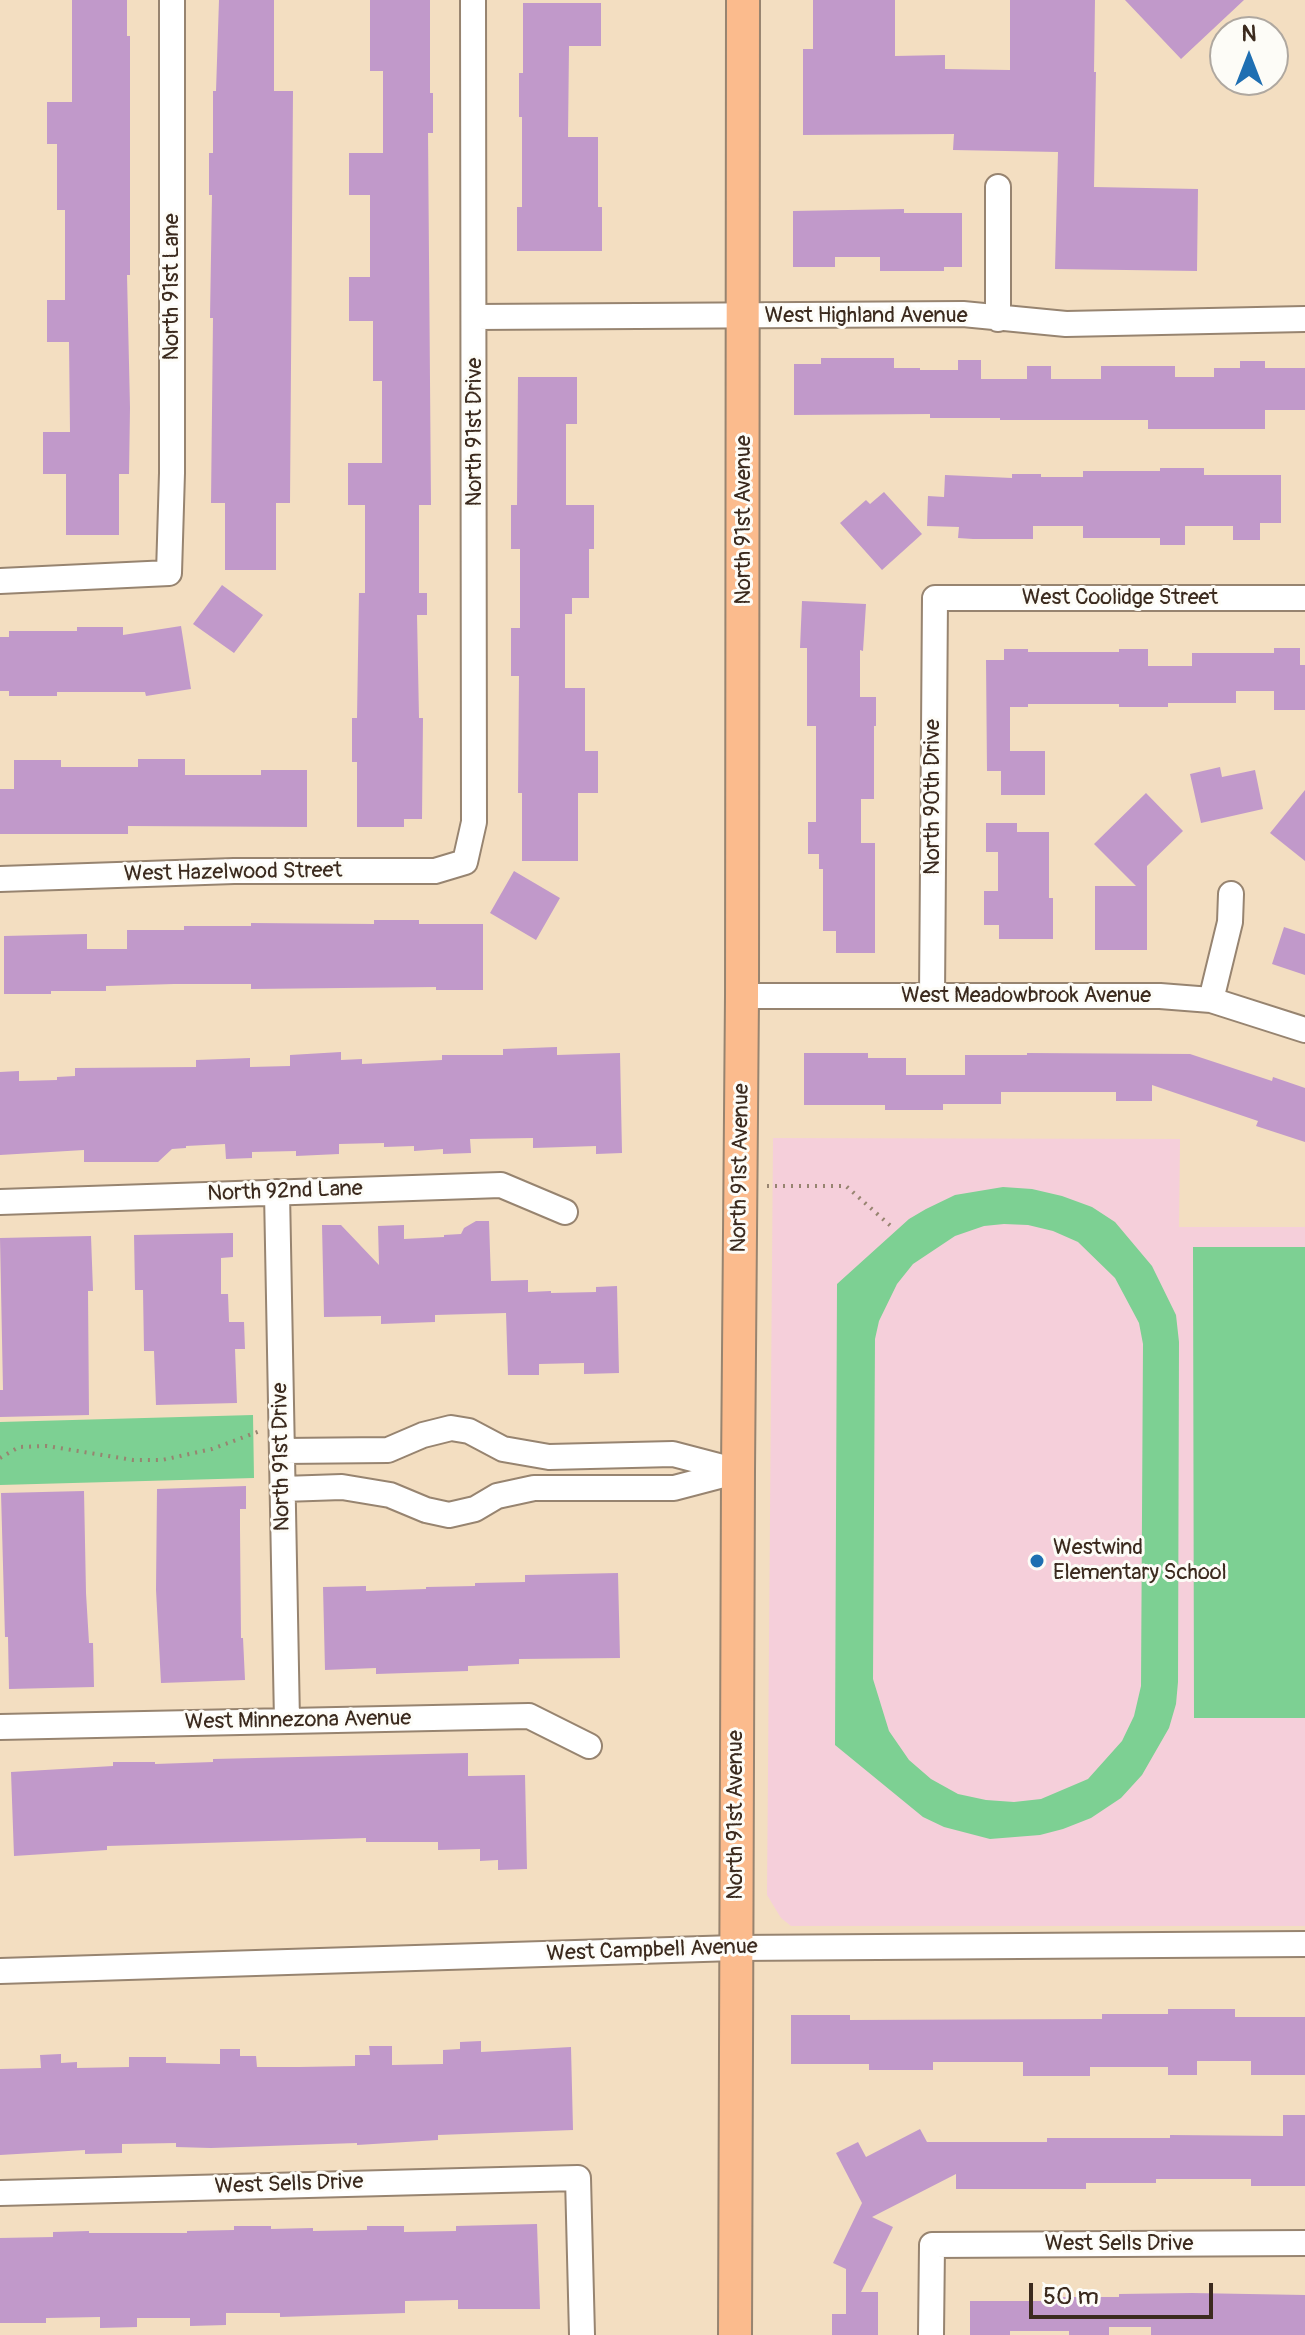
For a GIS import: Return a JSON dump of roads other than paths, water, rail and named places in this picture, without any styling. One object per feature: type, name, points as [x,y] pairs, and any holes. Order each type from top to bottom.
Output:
[{"type":"main road","name":"North 91st Avenue","points":[[735,2335],[742,996],[743,0]]},
{"type":"street","name":"North 91st Lane","points":[[0,581],[169,573],[172,473],[172,0]]},
{"type":"street","name":"North 91st Drive","points":[[465,862],[474,822],[473,0]]},
{"type":"street","points":[[998,187],[998,319]]},
{"type":"street","name":"West Highland Avenue","points":[[475,317],[963,314],[1066,324],[1305,319]]},
{"type":"street","name":"West Coolidge Street","points":[[935,598],[1305,598]]},
{"type":"street","name":"North 90th Drive","points":[[932,996],[935,598]]},
{"type":"street","name":"West Hazelwood Street","points":[[0,879],[234,871],[435,871],[465,862]]},
{"type":"street","points":[[1211,1000],[1230,922],[1231,894]]},
{"type":"street","name":"West Meadowbrook Avenue","points":[[742,996],[1160,996],[1211,1000],[1305,1030]]},
{"type":"street","name":"North 92nd Lane","points":[[0,1202],[501,1185],[565,1212]]},
{"type":"street","name":"North 91st Drive","points":[[277,1192],[287,1721]]},
{"type":"street","points":[[282,1441],[388,1450],[423,1435],[451,1428],[469,1431],[503,1449],[549,1457],[673,1454],[738,1471]]},
{"type":"street","points":[[388,1450],[390,1495]]},
{"type":"street","points":[[283,1489],[342,1487],[390,1495],[426,1510],[449,1515],[475,1509],[497,1496],[534,1488],[674,1488],[738,1471]]},
{"type":"street","name":"West Minnezona Avenue","points":[[0,1727],[529,1716],[589,1746]]},
{"type":"street","name":"West Campbell Avenue","points":[[0,1971],[735,1948],[1305,1944]]},
{"type":"street","name":"West Sells Drive","points":[[0,2193],[578,2178],[582,2335]]},
{"type":"street","name":"West Sells Drive","points":[[931,2335],[932,2245],[1305,2243]]},
{"type":"place","name":"Westwind Elementary School","points":[[1037,1561]]}]
